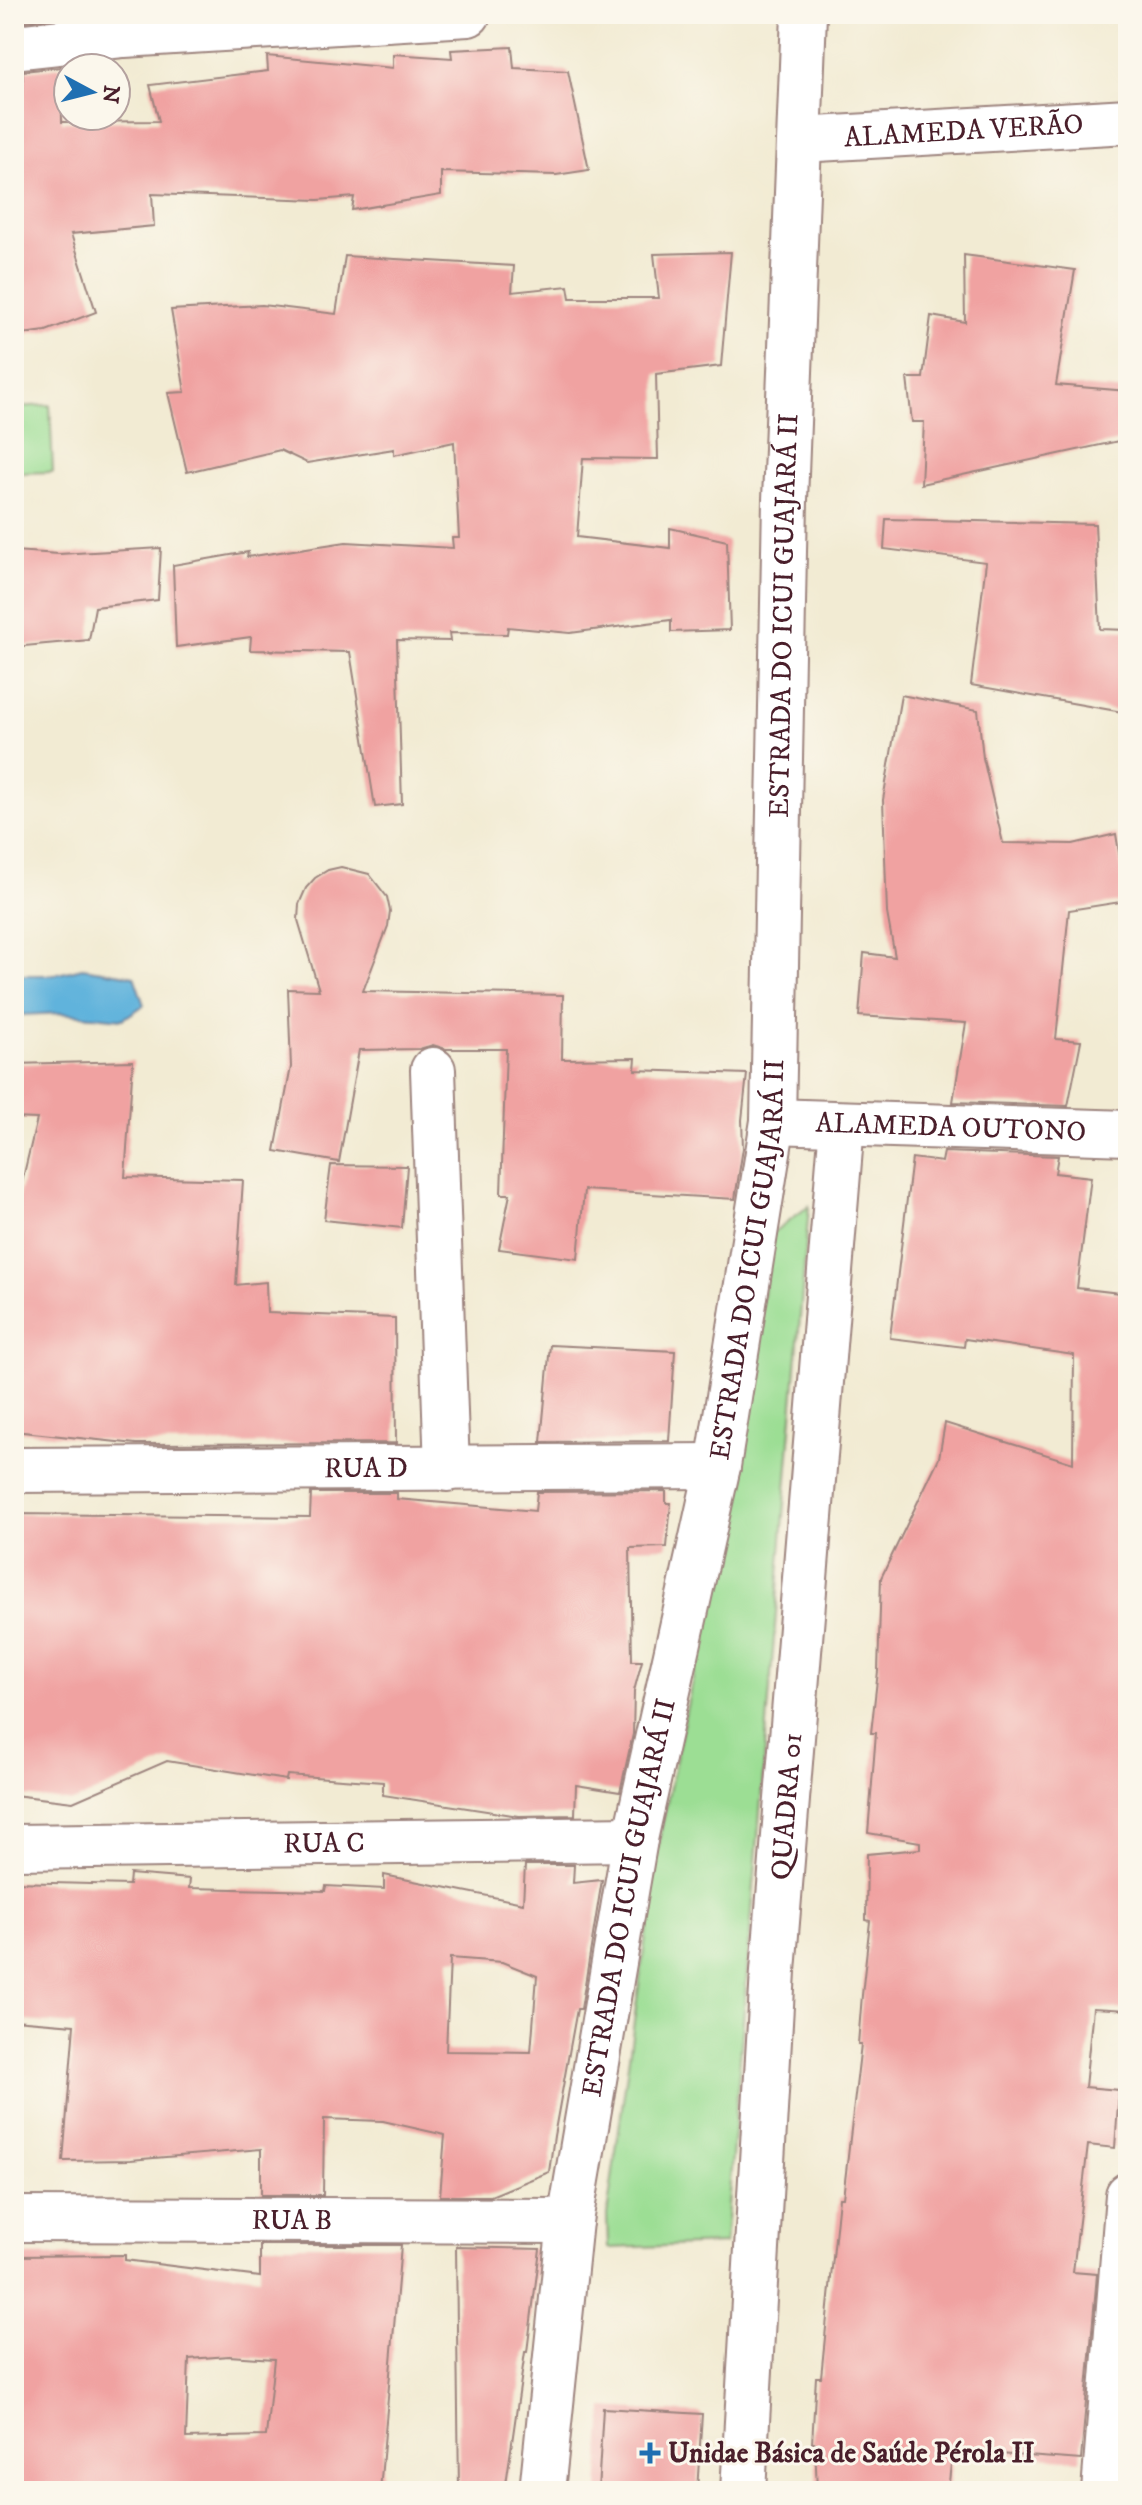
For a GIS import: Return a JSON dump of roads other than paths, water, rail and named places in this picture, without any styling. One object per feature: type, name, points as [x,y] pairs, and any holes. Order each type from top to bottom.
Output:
[{"type":"street","points":[[14,47],[140,24],[468,14]]},
{"type":"street","name":"ESTRADA DO ICUI GUAJARÁ II","points":[[542,2491],[570,2221],[635,1839],[718,1466],[773,1121],[785,500],[804,14]]},
{"type":"street","name":"ALAMEDA VERÃO","points":[[800,140],[1128,121]]},
{"type":"street","points":[[433,1070],[447,1469]]},
{"type":"street","name":"ALAMEDA OUTONO","points":[[773,1121],[1128,1133]]},
{"type":"street","name":"QUADRA 01","points":[[743,2491],[773,1971],[842,1124]]},
{"type":"street","name":"RUA D","points":[[14,1470],[718,1466]]},
{"type":"street","name":"RUA C","points":[[14,1847],[635,1839]]},
{"type":"street","points":[[1104,2491],[1128,2195]]},
{"type":"street","name":"RUA B","points":[[14,2219],[570,2221]]},
{"type":"water","points":[[82,968],[134,976],[144,1005],[123,1019],[61,1013],[22,1015],[19,975],[54,975]]},
{"type":"place","name":"Unidae Básica de Saúde Pérola II","points":[[650,2453]]}]
